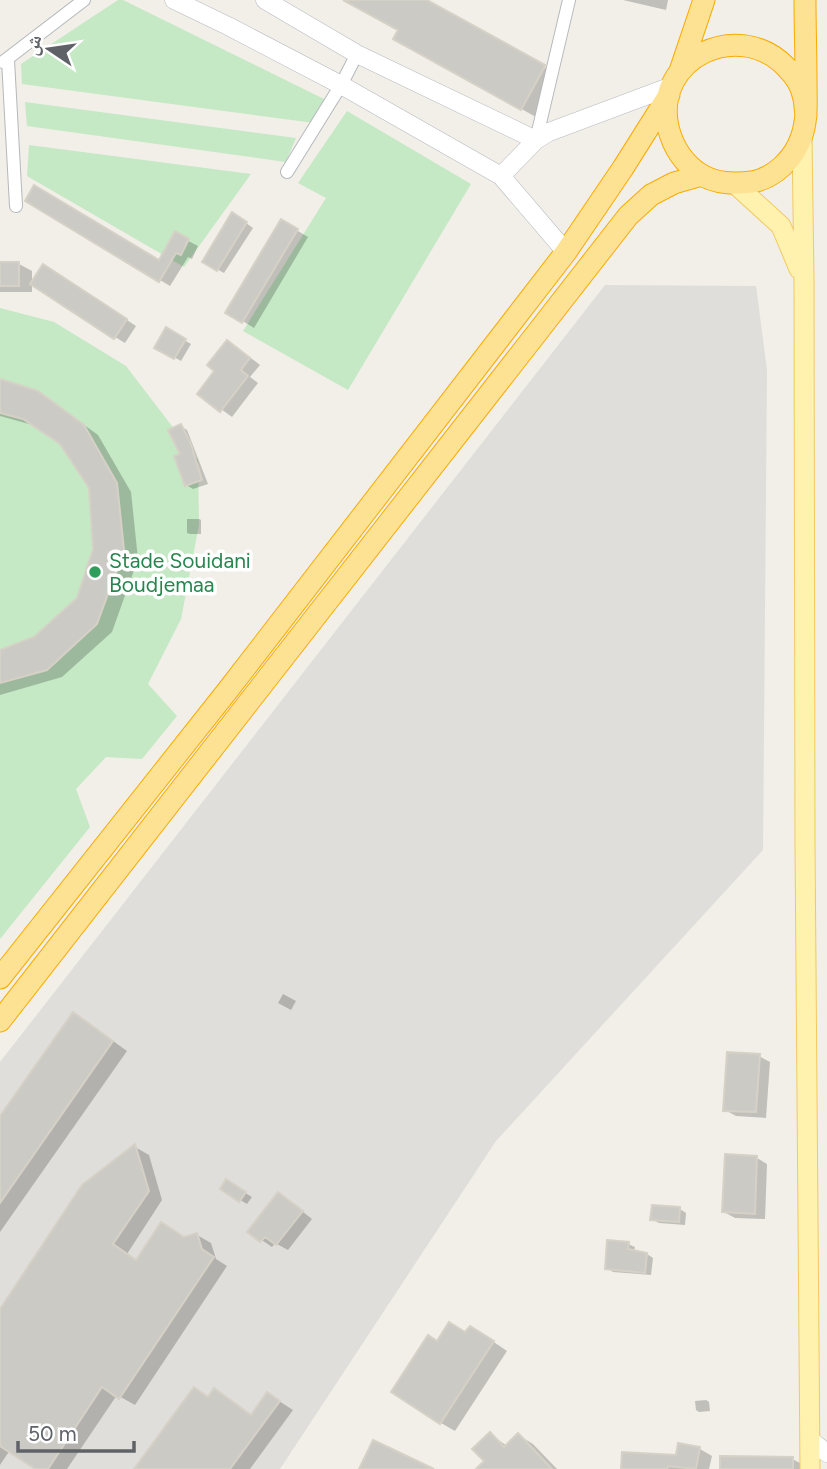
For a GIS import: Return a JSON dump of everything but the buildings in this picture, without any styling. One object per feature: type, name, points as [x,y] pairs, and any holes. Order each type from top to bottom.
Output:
[{"type":"highway","points":[[704,0],[673,85],[666,118],[671,141],[684,160],[702,175],[718,182],[735,184],[757,181],[776,171],[792,156],[804,127],[805,0]]},
{"type":"highway","points":[[0,978],[236,680],[566,252],[623,168],[673,85],[695,58],[715,47],[737,44],[758,48],[778,58],[793,74],[803,94],[804,127]]},
{"type":"highway","points":[[0,1021],[628,216],[650,195],[674,183],[702,175]]},
{"type":"main road","points":[[804,127],[805,843],[810,1469]]},
{"type":"main road","points":[[735,184],[781,226],[804,279]]},
{"type":"street","points":[[16,206],[4,62],[84,0]]},
{"type":"street","points":[[174,0],[341,85],[500,176],[566,252]]},
{"type":"street","points":[[265,0],[358,54],[536,140]]},
{"type":"street","points":[[536,140],[569,0]]},
{"type":"street","points":[[287,172],[358,54]]},
{"type":"street","points":[[500,176],[536,140],[549,132],[673,85]]},
{"type":"street","points":[[810,1440],[827,1453]]},
{"type":"shaded area","points":[[605,285],[756,286],[767,370],[763,850],[496,1141],[280,1469],[0,1469],[0,1062]]},
{"type":"green space","points":[[118,0],[123,0],[328,101],[314,123],[22,84],[21,64]]},
{"type":"green space","points":[[25,102],[296,138],[286,162],[27,126]]},
{"type":"green space","points":[[347,111],[471,184],[348,390],[243,331],[326,198],[298,183]]},
{"type":"green space","points":[[29,145],[251,174],[184,267],[27,176]]},
{"type":"green space","name":"Stade Souidani Boudjemaa","points":[[0,308],[54,322],[126,366],[198,460],[199,525],[181,619],[148,684],[177,716],[142,759],[106,757],[76,789],[90,827],[0,939]]},
{"type":"place","name":"Stade Souidani Boudjemaa","points":[[95,572]]}]
